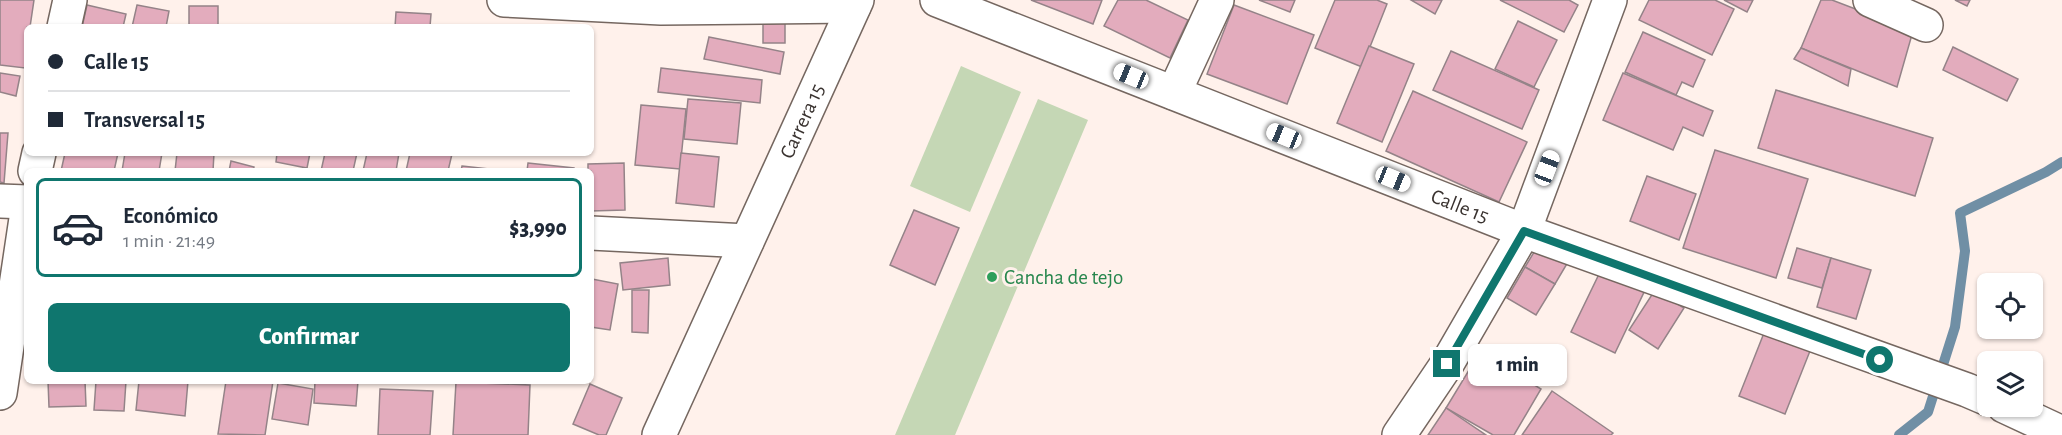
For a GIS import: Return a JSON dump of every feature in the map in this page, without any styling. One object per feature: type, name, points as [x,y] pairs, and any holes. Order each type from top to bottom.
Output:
[{"type":"street","points":[[65,24],[70,0]]},
{"type":"street","points":[[504,0],[661,8],[855,3]]},
{"type":"street","name":"Calle 15","points":[[937,0],[1524,231],[1977,394]]},
{"type":"street","points":[[1174,93],[1216,0]]},
{"type":"street","points":[[1399,435],[1447,364],[1524,231],[1610,0]]},
{"type":"street","points":[[1870,0],[1926,25]]},
{"type":"street","name":"Carrera 15","points":[[659,435],[855,3]]},
{"type":"street","points":[[0,201],[24,202]]},
{"type":"street","points":[[0,393],[24,232]]},
{"type":"street","points":[[594,233],[747,241]]},
{"type":"street","points":[[2028,417],[2062,433]]},
{"type":"green space","points":[[961,66],[1021,92],[970,212],[910,186]]},
{"type":"green space","name":"Cancha de tejo","points":[[1038,99],[1088,120],[955,435],[895,435]]},
{"type":"building","points":[[0,0],[34,0],[30,24],[24,24],[24,68],[0,65]]},
{"type":"building","points":[[1031,0],[1102,0],[1093,24]]},
{"type":"building","points":[[1118,0],[1146,0],[1188,20],[1170,58],[1104,26]]},
{"type":"building","points":[[1259,0],[1295,0],[1290,12]]},
{"type":"building","points":[[1335,0],[1377,0],[1387,4],[1362,67],[1315,48]]},
{"type":"building","points":[[1411,0],[1442,0],[1435,14]]},
{"type":"building","points":[[1500,0],[1569,0],[1578,5],[1564,32]]},
{"type":"building","points":[[1649,0],[1715,0],[1734,9],[1712,55],[1639,20]]},
{"type":"building","points":[[1724,0],[1753,0],[1747,12]]},
{"type":"building","points":[[1821,0],[1832,0],[1913,31],[1897,87],[1801,48]]},
{"type":"building","points":[[1955,0],[1970,0],[1967,6]]},
{"type":"building","points":[[87,5],[126,14],[124,24],[83,24]]},
{"type":"building","points":[[137,5],[169,11],[167,24],[133,24]]},
{"type":"building","points":[[1234,5],[1314,35],[1287,104],[1207,74]]},
{"type":"building","points":[[189,6],[218,6],[218,24],[189,24]]},
{"type":"building","points":[[396,12],[431,14],[430,24],[395,24]]},
{"type":"building","points":[[1518,21],[1557,40],[1534,87],[1495,69]]},
{"type":"building","points":[[785,23],[785,43],[763,43],[763,24]]},
{"type":"building","points":[[1643,32],[1705,60],[1693,87],[1682,82],[1676,95],[1625,72]]},
{"type":"building","points":[[709,37],[784,52],[780,74],[704,59]]},
{"type":"building","points":[[1369,46],[1414,64],[1382,142],[1337,123]]},
{"type":"building","points":[[1953,47],[2018,79],[2007,101],[1943,70]]},
{"type":"building","points":[[1801,48],[1851,69],[1848,86],[1794,59]]},
{"type":"building","points":[[1451,51],[1539,90],[1522,129],[1433,90]]},
{"type":"building","points":[[661,68],[762,80],[760,103],[658,92]]},
{"type":"building","points":[[0,73],[20,76],[16,96],[0,92]]},
{"type":"building","points":[[1623,73],[1713,111],[1703,136],[1683,127],[1673,150],[1603,120]]},
{"type":"building","points":[[1776,90],[1933,138],[1915,196],[1758,148]]},
{"type":"building","points":[[1413,91],[1527,142],[1499,202],[1386,151]]},
{"type":"building","points":[[688,99],[741,103],[737,144],[684,139]]},
{"type":"building","points":[[641,105],[686,109],[680,169],[635,165]]},
{"type":"building","points":[[0,133],[8,133],[4,183],[0,182]]},
{"type":"building","points":[[1715,150],[1808,179],[1776,278],[1683,248]]},
{"type":"building","points":[[681,153],[719,157],[714,207],[676,203]]},
{"type":"building","points":[[64,156],[117,156],[115,168],[62,168]]},
{"type":"building","points":[[124,156],[162,156],[160,168],[122,168]]},
{"type":"building","points":[[177,156],[214,156],[213,168],[175,168]]},
{"type":"building","points":[[277,156],[309,156],[307,168],[276,162]]},
{"type":"building","points":[[324,156],[356,156],[354,168],[322,168]]},
{"type":"building","points":[[366,156],[398,156],[396,168],[364,168]]},
{"type":"building","points":[[409,156],[452,156],[449,168],[407,168]]},
{"type":"building","points":[[231,161],[254,167],[254,168],[230,168]]},
{"type":"building","points":[[528,163],[574,168],[527,168]]},
{"type":"building","points":[[624,163],[625,210],[594,211],[594,168],[588,168],[588,164]]},
{"type":"building","points":[[1647,176],[1696,194],[1679,240],[1630,221]]},
{"type":"building","points":[[914,210],[959,228],[935,285],[890,265]]},
{"type":"building","points":[[1539,244],[1568,262],[1555,284],[1525,267]]},
{"type":"building","points":[[1797,248],[1831,258],[1822,288],[1788,278]]},
{"type":"building","points":[[668,258],[670,285],[623,290],[620,263]]},
{"type":"building","points":[[1831,258],[1871,270],[1856,319],[1817,307]]},
{"type":"building","points":[[1525,267],[1555,284],[1536,315],[1507,298]]},
{"type":"building","points":[[1602,268],[1646,288],[1615,353],[1571,332]]},
{"type":"building","points":[[594,279],[618,284],[610,330],[594,327]]},
{"type":"building","points":[[632,290],[649,290],[648,333],[632,332]]},
{"type":"building","points":[[1655,290],[1684,308],[1658,349],[1629,330]]},
{"type":"building","points":[[1764,333],[1810,351],[1785,414],[1739,396]]},
{"type":"building","points":[[1480,352],[1541,389],[1514,435],[1493,435],[1446,408]]},
{"type":"building","points":[[48,384],[85,384],[86,406],[49,407]]},
{"type":"building","points":[[96,384],[126,384],[124,411],[94,410]]},
{"type":"building","points":[[139,384],[188,384],[185,416],[136,410]]},
{"type":"building","points":[[226,384],[273,384],[265,435],[218,434]]},
{"type":"building","points":[[278,384],[313,389],[308,425],[272,419]]},
{"type":"building","points":[[315,384],[358,384],[356,406],[314,403]]},
{"type":"building","points":[[456,384],[530,385],[528,435],[453,435]]},
{"type":"building","points":[[590,384],[622,398],[606,435],[599,435],[573,424]]},
{"type":"building","points":[[380,389],[433,391],[430,435],[378,435]]},
{"type":"building","points":[[1552,391],[1613,433],[1611,435],[1522,435]]},
{"type":"building","points":[[1446,408],[1486,435],[1428,435]]},
{"type":"waterway","points":[[1899,435],[1928,412],[1955,327],[1965,251],[1960,213],[2062,162]]},
{"type":"place","name":"Cancha de tejo","points":[[992,277]]},
{"type":"route","points":[[1447,364],[1524,231],[1880,360]]}]
